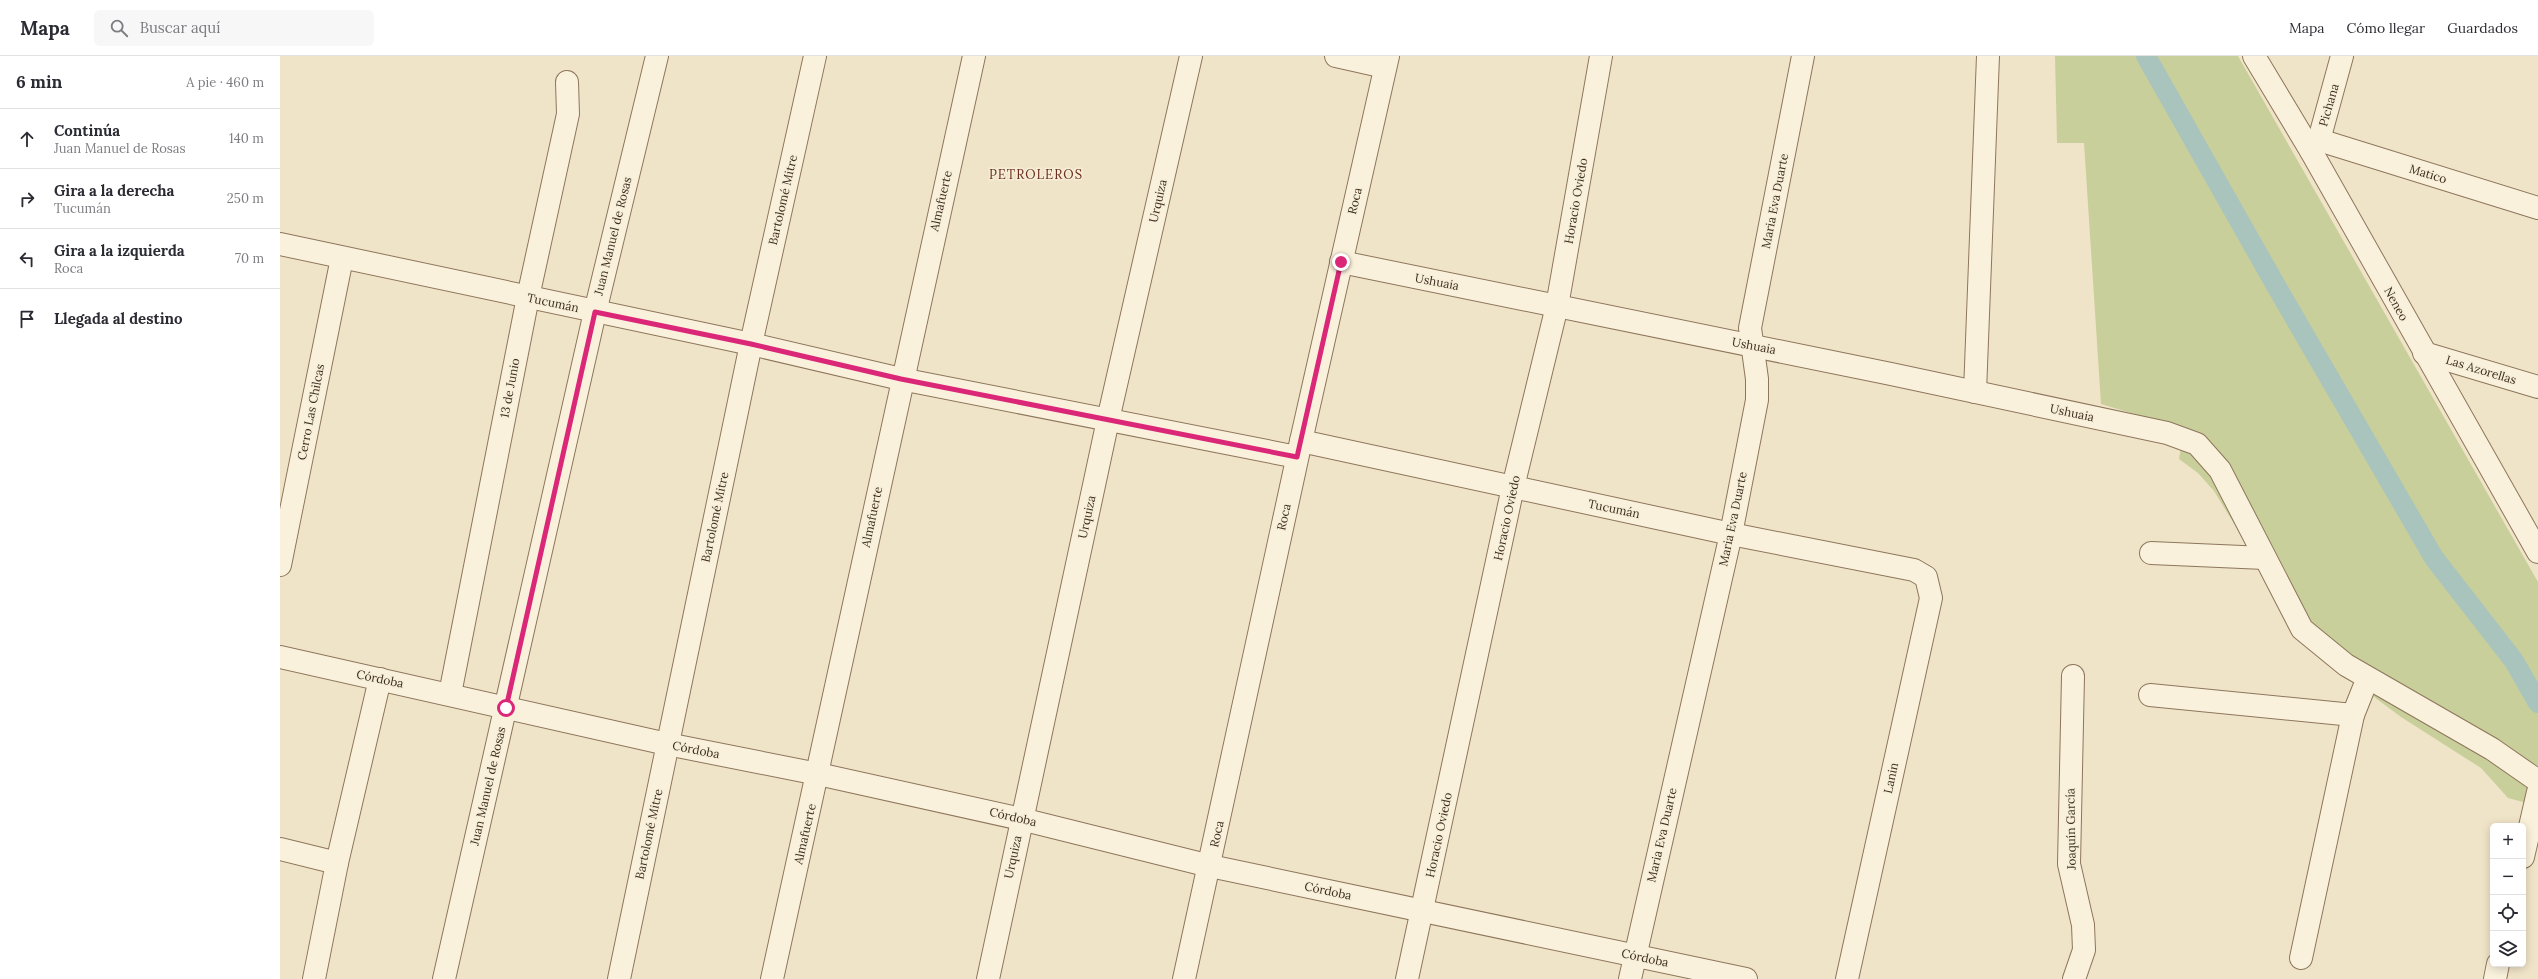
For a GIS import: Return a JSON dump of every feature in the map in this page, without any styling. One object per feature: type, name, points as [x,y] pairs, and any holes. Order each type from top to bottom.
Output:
[{"type":"street","name":"Juan Manuel de Rosas","points":[[444,979],[595,312],[657,56]]},
{"type":"street","name":"Bartolomé Mitre","points":[[619,979],[751,344],[815,56]]},
{"type":"street","name":"Almafuerte","points":[[772,979],[818,774],[901,379],[974,56]]},
{"type":"street","name":"Urquiza","points":[[988,979],[1021,819],[1108,420],[1190,56]]},
{"type":"street","points":[[1336,56],[1387,62]]},
{"type":"street","name":"Horacio Oviedo","points":[[1408,979],[1513,487],[1557,306],[1601,56]]},
{"type":"street","name":"Maria Eva Duarte","points":[[1630,979],[1731,534],[1757,400],[1757,379],[1751,345],[1750,328],[1804,56]]},
{"type":"street","points":[[1975,392],[1988,56]]},
{"type":"street","name":"Neneo","points":[[2254,56],[2315,146],[2424,353],[2538,552]]},
{"type":"street","name":"Pichana","points":[[2315,146],[2342,56]]},
{"type":"street","name":"Roca","points":[[1184,979],[1210,866],[1299,449],[1387,62]]},
{"type":"street","name":"13 de Junio","points":[[450,694],[528,298],[568,114],[567,82]]},
{"type":"street","name":"Matico","points":[[2315,146],[2538,208]]},
{"type":"street","name":"Tucumán","points":[[280,244],[528,298],[751,344],[901,379],[1108,420],[1299,449],[1513,487],[1731,534],[1914,570],[1926,577]]},
{"type":"street","name":"Cerro Las Chilcas","points":[[280,565],[289,471],[342,258]]},
{"type":"street","name":"Ushuaia","points":[[1341,262],[1975,392],[2167,433],[2197,444],[2220,470],[2302,629],[2346,666],[2367,680],[2492,749],[2538,782]]},
{"type":"street","name":"Las Azorellas","points":[[2424,353],[2538,387]]},
{"type":"street","points":[[2151,553],[2265,558]]},
{"type":"street","name":"Lanin","points":[[1847,979],[1931,598],[1926,577]]},
{"type":"street","name":"Córdoba","points":[[280,657],[667,744],[818,774],[1021,819],[1210,866],[1746,979]]},
{"type":"street","name":"Joaquín García","points":[[2073,676],[2070,864],[2083,925],[2084,950],[2074,979]]},
{"type":"street","points":[[314,979],[337,862],[380,679]]},
{"type":"street","points":[[2301,958],[2353,714],[2367,680]]},
{"type":"street","points":[[2150,695],[2353,714]]},
{"type":"street","points":[[2526,844],[2538,792]]},
{"type":"street","points":[[280,849],[337,862]]},
{"type":"street","points":[[2495,979],[2497,967]]},
{"type":"green space","points":[[2055,56],[2238,56],[2538,582],[2538,806],[2508,798],[2481,768],[2401,717],[2311,650],[2214,491],[2198,473],[2179,459],[2184,429],[2101,404],[2084,143],[2057,143]]},
{"type":"waterway","points":[[2146,56],[2275,284],[2434,558],[2514,661],[2538,703]]},
{"type":"district","name":"PETROLEROS","points":[[1036,174]]},
{"type":"route","points":[[506,708],[595,312],[751,344],[901,379],[1297,457],[1341,262]]}]
